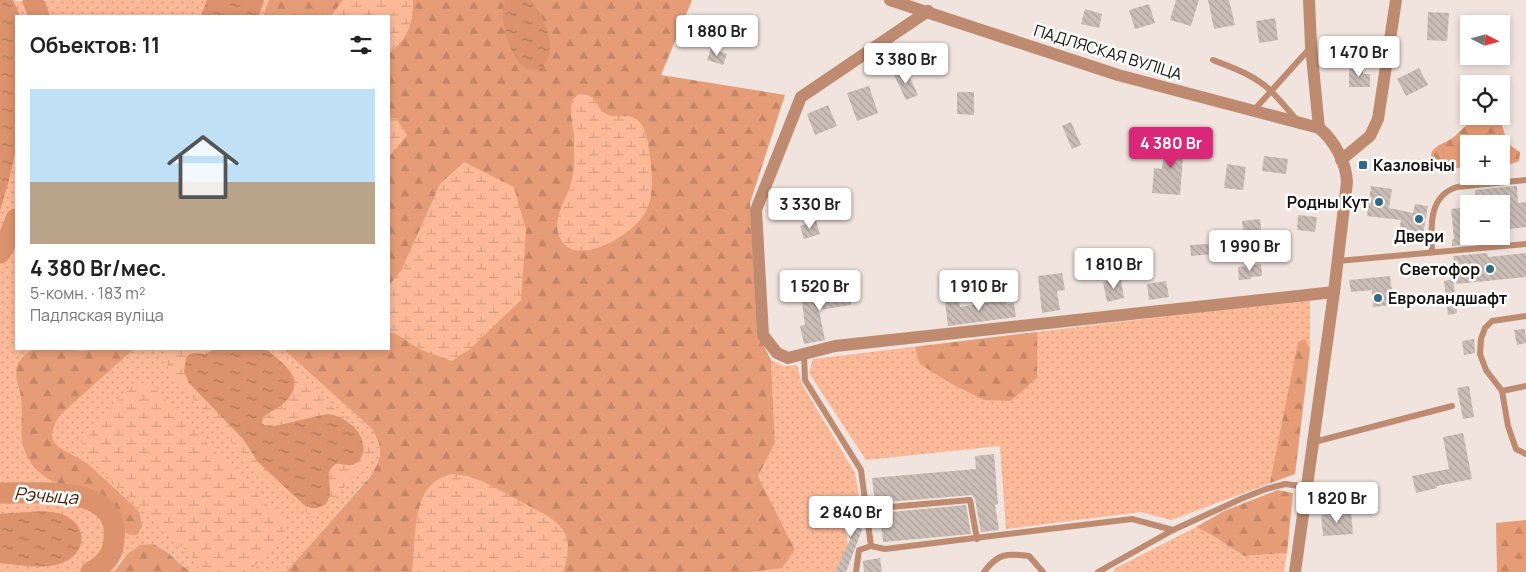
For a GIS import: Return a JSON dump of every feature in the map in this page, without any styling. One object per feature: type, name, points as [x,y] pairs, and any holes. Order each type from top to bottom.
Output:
[{"type":"street","name":"ПАДЛЯСКАЯ ВУЛІЦА","points":[[890,0],[1118,75],[1319,128]]},
{"type":"street","points":[[1295,572],[1334,292],[1347,182],[1347,175],[1341,160],[1330,139],[1319,128],[1311,46],[1309,0]]},
{"type":"street","points":[[1341,160],[1370,136],[1378,119],[1396,0]]},
{"type":"street","points":[[928,11],[801,97],[756,210],[763,335],[777,353],[788,358],[835,346],[1334,292]]},
{"type":"lane","points":[[1253,111],[1272,92],[1311,46]]},
{"type":"lane","points":[[1213,60],[1239,70],[1258,81],[1272,92],[1299,122]]},
{"type":"lane","points":[[1432,252],[1432,219],[1436,202],[1449,189],[1526,180]]},
{"type":"lane","points":[[1338,261],[1526,244]]},
{"type":"lane","points":[[1526,316],[1492,321],[1485,328],[1481,339],[1480,354],[1486,370],[1502,391],[1508,426],[1516,449],[1526,454]]},
{"type":"lane","points":[[804,355],[805,380],[861,470],[871,546]]},
{"type":"lane","points":[[1502,391],[1526,386]]},
{"type":"lane","points":[[1314,442],[1452,406]]},
{"type":"lane","points":[[1098,572],[1207,513],[1266,489],[1285,484],[1308,487]]},
{"type":"lane","points":[[867,509],[970,500],[977,539]]},
{"type":"lane","points":[[856,572],[858,550],[871,546],[886,549],[1132,519],[1173,530]]},
{"type":"lane","points":[[984,572],[992,561],[1009,554],[1029,556],[1043,572]]},
{"type":"green space","points":[[0,0],[269,0],[263,15],[15,15],[15,350],[284,350],[372,429],[378,437],[380,447],[376,468],[286,572],[190,572],[164,549],[148,545],[140,546],[128,553],[114,572],[0,572]]},
{"type":"green space","points":[[269,0],[692,0],[661,75],[785,95],[750,203],[757,332],[771,360],[775,443],[758,476],[795,550],[782,568],[751,572],[286,572],[369,478],[377,465],[380,454],[380,448],[372,429],[284,350],[390,350],[390,15],[263,15]]},
{"type":"green space","points":[[343,0],[413,0],[412,17],[408,30],[401,42],[390,53],[390,15],[332,15]]},
{"type":"green space","points":[[579,94],[590,96],[600,109],[608,115],[631,117],[638,120],[648,142],[652,181],[651,197],[646,211],[631,229],[606,245],[580,251],[569,248],[561,240],[557,227],[559,214],[573,173],[574,136],[571,106]]},
{"type":"green space","points":[[390,118],[396,118],[407,135],[390,156]]},
{"type":"green space","points":[[1467,125],[1502,125],[1505,135],[1460,135],[1460,168],[1436,170],[1432,162],[1432,152],[1439,145],[1455,136]]},
{"type":"green space","points":[[1510,145],[1520,152],[1519,161],[1511,164]]},
{"type":"green space","points":[[464,162],[514,187],[526,230],[521,300],[470,349],[452,361],[419,349],[396,334],[390,333],[390,284],[401,271],[440,184]]},
{"type":"green space","points":[[1310,299],[1310,349],[1295,474],[1171,520],[1141,512],[1006,529],[1000,446],[866,460],[809,373],[813,359]]},
{"type":"green space","points":[[1037,332],[1037,378],[1011,401],[984,400],[950,383],[920,364],[915,347]]},
{"type":"green space","points":[[1305,339],[1310,349],[1295,474],[1270,483],[1298,342]]},
{"type":"green space","points":[[33,350],[133,350],[62,413],[52,433],[53,440],[58,446],[89,465],[136,508],[140,514],[142,526],[138,534],[132,535],[122,530],[106,503],[51,480],[34,467],[28,458],[22,442],[22,407],[16,371],[21,358]]},
{"type":"green space","points":[[171,350],[270,350],[367,438],[372,448],[370,457],[325,510],[316,515],[307,513],[251,463],[171,374],[167,361]]},
{"type":"green space","points":[[771,360],[784,366],[797,365],[802,384],[855,473],[860,502],[841,505],[848,545],[835,572],[751,572],[795,550],[758,476],[775,443]]},
{"type":"green space","points":[[143,383],[152,386],[285,523],[284,535],[249,572],[208,572],[85,454],[81,441],[83,435],[133,386]]},
{"type":"green space","points":[[451,474],[468,476],[484,482],[548,516],[559,525],[566,535],[568,545],[567,559],[563,572],[412,572],[416,522],[423,498],[437,480]]},
{"type":"green space","points":[[1278,490],[1293,493],[1287,553],[1244,556],[1196,527],[1224,511]]},
{"type":"green space","points":[[1526,520],[1526,572],[1497,572],[1496,523]]},
{"type":"green space","points":[[1196,527],[1243,556],[1287,553],[1284,572],[1114,572],[1114,569]]},
{"type":"green space","points":[[153,544],[166,551],[190,572],[114,572],[127,554],[140,545]]},
{"type":"water","points":[[0,0],[13,0],[20,15],[15,15],[15,152],[0,210]]},
{"type":"water","points":[[207,0],[264,0],[259,15],[201,15]]},
{"type":"water","points":[[506,0],[531,0],[548,31],[550,40],[549,56],[545,64],[539,69],[531,70],[524,67],[512,51],[503,17],[503,7]]},
{"type":"water","points":[[213,350],[267,350],[287,367],[294,380],[294,388],[283,404],[263,417],[262,423],[264,425],[275,426],[327,414],[347,421],[358,432],[363,445],[362,456],[355,464],[336,464],[331,468],[329,473],[330,492],[326,504],[315,508],[304,505],[258,462],[243,439],[189,383],[184,371],[186,358],[189,354],[205,354]]},
{"type":"water","points":[[43,511],[63,515],[73,521],[78,527],[82,541],[76,554],[62,563],[47,566],[0,563],[0,514]]},
{"type":"building","points":[[1176,0],[1199,0],[1191,26],[1170,20]]},
{"type":"building","points":[[1208,0],[1229,0],[1235,25],[1214,29]]},
{"type":"building","points":[[1149,4],[1155,23],[1135,29],[1129,10]]},
{"type":"building","points":[[1085,9],[1102,14],[1099,28],[1081,24]]},
{"type":"building","points":[[1428,12],[1449,13],[1447,41],[1427,40]]},
{"type":"building","points":[[1275,18],[1278,40],[1259,43],[1256,21]]},
{"type":"building","points":[[711,49],[727,54],[723,65],[707,60]]},
{"type":"building","points":[[1363,68],[1363,74],[1370,74],[1370,87],[1349,87],[1349,69]]},
{"type":"building","points":[[1419,68],[1428,85],[1406,96],[1397,79]]},
{"type":"building","points":[[906,69],[918,95],[906,100],[894,75]]},
{"type":"building","points":[[869,86],[878,113],[857,121],[847,93]]},
{"type":"building","points":[[957,92],[974,92],[974,115],[957,114]]},
{"type":"building","points":[[828,105],[837,126],[815,135],[807,114]]},
{"type":"building","points":[[1071,122],[1081,145],[1072,149],[1062,126]]},
{"type":"building","points":[[1174,132],[1187,133],[1184,146],[1180,195],[1152,193],[1154,168],[1162,169],[1163,159],[1170,160]]},
{"type":"building","points":[[1264,156],[1288,159],[1286,174],[1262,171]]},
{"type":"building","points":[[1227,164],[1246,167],[1243,190],[1224,188]]},
{"type":"building","points":[[1371,186],[1392,189],[1389,208],[1413,213],[1415,204],[1428,206],[1423,234],[1400,227],[1401,220],[1367,216]]},
{"type":"building","points":[[1517,186],[1518,203],[1526,202],[1526,227],[1510,229],[1510,195],[1475,195],[1475,190]]},
{"type":"building","points":[[1460,208],[1460,245],[1464,245],[1452,246],[1452,240],[1454,239],[1451,209]]},
{"type":"building","points":[[1298,215],[1317,217],[1315,232],[1297,230]]},
{"type":"building","points":[[1260,219],[1262,238],[1244,239],[1242,221]]},
{"type":"building","points":[[816,221],[820,234],[804,239],[800,226]]},
{"type":"building","points":[[1224,243],[1225,253],[1191,256],[1190,245]]},
{"type":"building","name":"Светофор","points":[[1487,253],[1488,257],[1526,253],[1526,277],[1456,284],[1453,256]]},
{"type":"building","points":[[1261,264],[1262,276],[1239,280],[1238,267]]},
{"type":"building","points":[[1062,273],[1065,290],[1057,291],[1060,310],[1042,313],[1038,276]]},
{"type":"building","points":[[1390,276],[1392,291],[1399,290],[1400,304],[1373,307],[1372,290],[1351,292],[1349,280]]},
{"type":"building","points":[[1121,279],[1124,298],[1107,302],[1103,282]]},
{"type":"building","points":[[1453,279],[1457,313],[1448,315],[1444,281]]},
{"type":"building","points":[[1166,281],[1169,297],[1149,300],[1147,284]]},
{"type":"building","points":[[849,288],[851,305],[819,310],[825,340],[804,344],[800,326],[805,325],[801,295]]},
{"type":"building","points":[[1005,296],[1007,304],[1014,303],[1016,317],[948,326],[945,301],[959,299],[960,307],[990,302],[990,299]]},
{"type":"building","points":[[1525,329],[1526,343],[1517,345],[1514,330]]},
{"type":"building","points":[[1474,339],[1475,353],[1464,355],[1462,341]]},
{"type":"building","points":[[1469,386],[1474,417],[1463,419],[1457,388]]},
{"type":"building","points":[[1463,433],[1472,479],[1437,486],[1437,488],[1416,493],[1412,476],[1449,469],[1443,437]]},
{"type":"building","points":[[994,454],[998,504],[995,505],[999,530],[981,532],[975,499],[972,495],[875,503],[872,478],[976,469],[975,456]]},
{"type":"building","points":[[966,505],[971,534],[883,542],[880,513]]},
{"type":"building","points":[[858,508],[862,530],[846,572],[835,572],[850,540],[844,510]]},
{"type":"building","points":[[1351,512],[1353,534],[1323,536],[1321,515]]},
{"type":"building","points":[[880,558],[882,572],[864,572],[863,561]]},
{"type":"waterway","name":"Рэчыца","points":[[33,0],[39,15]]},
{"type":"waterway","name":"Рэчыца","points":[[0,253],[15,222]]},
{"type":"waterway","name":"Рэчыца","points":[[0,493],[72,495],[90,500],[104,508],[113,521],[114,540],[112,550],[107,559],[91,572]]},
{"type":"place","name":"Казловічы","points":[[1363,165]]},
{"type":"place","name":"Родны Кут","points":[[1379,202]]},
{"type":"place","name":"Двери","points":[[1419,219]]},
{"type":"place","name":"Светофор","points":[[1490,269]]},
{"type":"place","name":"Евроландшафт","points":[[1378,298]]}]
